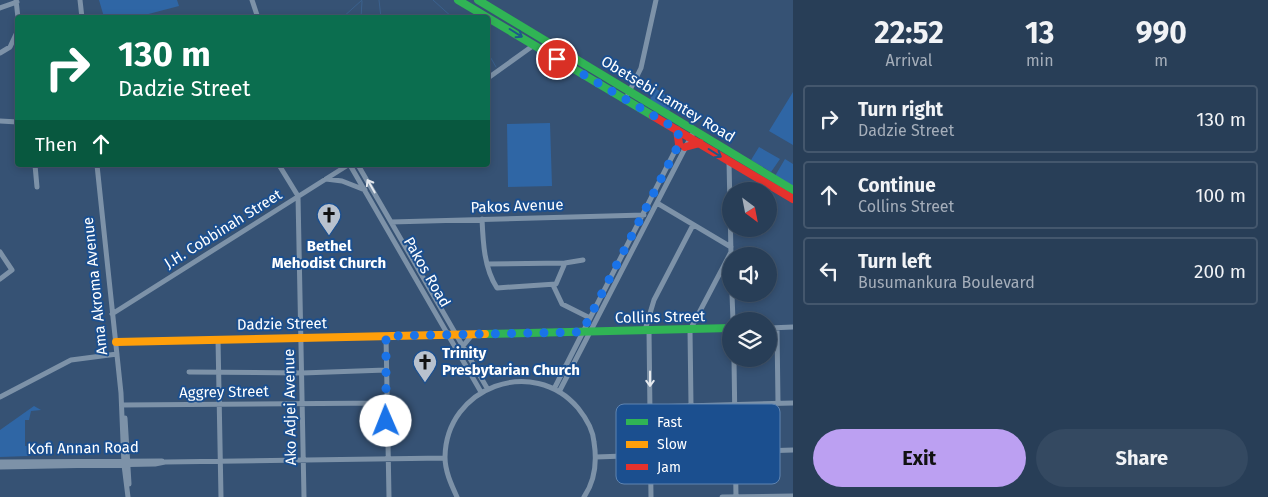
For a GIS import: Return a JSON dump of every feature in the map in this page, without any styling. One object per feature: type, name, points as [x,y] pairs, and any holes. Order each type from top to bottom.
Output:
[{"type":"main road","name":"Obetsebi Lamtey Road","points":[[458,0],[483,15]]},
{"type":"main road","name":"Obetsebi Lamtey Road","points":[[478,0],[687,132],[793,190]]},
{"type":"main road","name":"Obetsebi Lamtey Road","points":[[490,19],[627,95]]},
{"type":"main road","name":"Obetsebi Lamtey Road","points":[[687,132],[729,162],[793,199]]},
{"type":"main road","points":[[687,132],[682,145],[700,143]]},
{"type":"main road","name":"Collins Street","points":[[453,335],[722,328]]},
{"type":"main road","name":"Dadzie Street","points":[[116,342],[453,335]]},
{"type":"street","points":[[80,0],[82,15]]},
{"type":"street","points":[[252,0],[257,15]]},
{"type":"street","points":[[627,95],[641,68],[656,0]]},
{"type":"street","points":[[0,8],[17,1],[18,15]]},
{"type":"street","points":[[0,53],[10,47],[15,36]]},
{"type":"street","points":[[490,77],[534,45]]},
{"type":"street","points":[[0,122],[15,122]]},
{"type":"street","points":[[556,390],[585,332],[657,203],[687,132]]},
{"type":"street","points":[[585,332],[590,318],[682,145]]},
{"type":"street","points":[[729,162],[731,247]]},
{"type":"street","points":[[35,167],[37,187]]},
{"type":"street","name":"Ama Akroma Avenue","points":[[97,167],[122,405],[128,494]]},
{"type":"street","points":[[280,167],[298,196]]},
{"type":"street","name":"J.H. Cobbinah Street","points":[[112,314],[344,167]]},
{"type":"street","name":"Pakos Road","points":[[348,167],[365,190],[487,388]]},
{"type":"street","name":"Pakos Road","points":[[359,167],[453,335],[481,392]]},
{"type":"street","points":[[325,179],[342,182],[365,190]]},
{"type":"street","name":"Ako Adjei Avenue","points":[[298,196],[304,497]]},
{"type":"street","points":[[657,203],[724,247]]},
{"type":"street","name":"Pakos Avenue","points":[[391,222],[644,215]]},
{"type":"street","points":[[482,219],[487,264],[497,288],[553,285],[557,283],[565,263]]},
{"type":"street","points":[[650,404],[647,330],[651,308],[693,225]]},
{"type":"street","points":[[0,252],[12,270],[0,279]]},
{"type":"street","points":[[487,264],[565,263],[582,260]]},
{"type":"street","points":[[691,404],[690,330],[722,269]]},
{"type":"street","points":[[553,285],[562,304],[590,318]]},
{"type":"street","points":[[778,403],[777,328],[793,327]]},
{"type":"street","points":[[462,346],[472,335]]},
{"type":"street","points":[[386,336],[389,497]]},
{"type":"street","points":[[218,339],[221,497]]},
{"type":"street","points":[[0,396],[71,360],[117,354]]},
{"type":"street","points":[[734,367],[734,404],[793,403]]},
{"type":"street","points":[[189,372],[386,370]]},
{"type":"street","points":[[457,497],[449,480],[445,458],[452,427],[460,412],[487,388],[509,382],[532,382],[556,390],[572,401],[585,417],[594,436],[596,457],[594,477],[584,497]]},
{"type":"street","name":"Aggrey Street","points":[[122,405],[220,405],[302,402],[386,403]]},
{"type":"street","points":[[780,450],[793,450]]},
{"type":"street","points":[[596,457],[616,457]]},
{"type":"street","name":"Kofi Annan Road","points":[[0,462],[445,458]]},
{"type":"street","name":"Kofi Annan Road","points":[[0,467],[126,462]]},
{"type":"street","points":[[651,484],[651,497]]},
{"type":"street","points":[[735,484],[736,497]]},
{"type":"street","points":[[722,497],[793,496]]},
{"type":"shaded area","points":[[99,0],[177,0],[179,6],[145,15],[103,15]]},
{"type":"shaded area","points":[[653,87],[675,101],[668,113],[650,102]]},
{"type":"shaded area","points":[[793,92],[793,145],[769,131]]},
{"type":"shaded area","points":[[550,123],[552,186],[508,187],[507,124]]},
{"type":"shaded area","points":[[759,147],[780,159],[771,172],[751,160]]},
{"type":"shaded area","points":[[785,159],[793,164],[793,187],[775,176]]},
{"type":"shaded area","points":[[34,406],[41,410],[31,411],[29,420],[25,420],[25,446],[29,446],[29,456],[0,457],[0,430]]},
{"type":"waterway","points":[[345,15],[362,0]]},
{"type":"waterway","points":[[379,0],[381,15]]},
{"type":"waterway","points":[[433,0],[450,15]]},
{"type":"waterway","points":[[361,15],[362,1]]},
{"type":"waterway","points":[[490,56],[496,67]]},
{"type":"traffic: fast","points":[[458,0],[483,15]]},
{"type":"traffic: fast","points":[[478,0],[793,190]]},
{"type":"traffic: fast","points":[[490,19],[653,116]]},
{"type":"traffic: fast","points":[[485,334],[722,328]]},
{"type":"traffic: slow","points":[[116,342],[485,334]]},
{"type":"traffic: jam","points":[[653,116],[793,199]]},
{"type":"traffic: jam","points":[[677,130],[679,144]]},
{"type":"traffic: jam","points":[[685,147],[700,143]]},
{"type":"place","name":"Bethel Mehodist Church","points":[[329,236]]},
{"type":"place","name":"Trinity Presbytarian Church","points":[[425,383]]},
{"type":"route","points":[[386,421],[386,336],[582,332],[679,144],[678,130],[557,59]]}]
